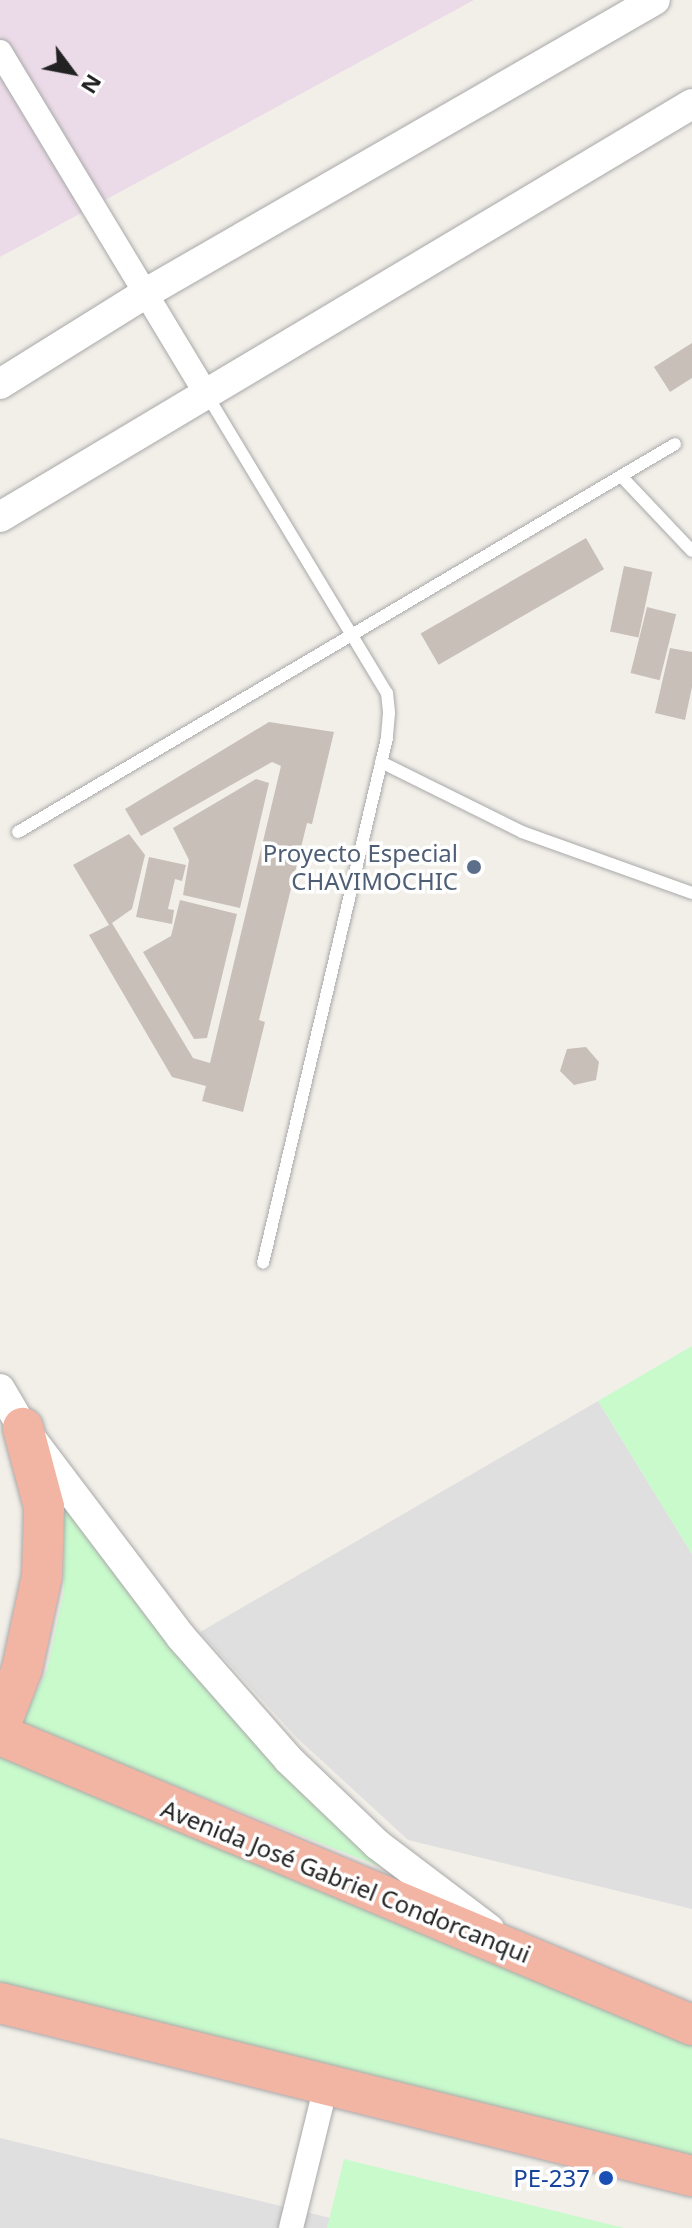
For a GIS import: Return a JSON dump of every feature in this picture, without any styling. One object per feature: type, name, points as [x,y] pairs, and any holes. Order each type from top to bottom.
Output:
[{"type":"highway","points":[[0,1726],[22,1669],[42,1576],[44,1507],[23,1428]]},
{"type":"highway","name":"Avenida José Gabriel Condorcanqui","points":[[0,1735],[692,2025]]},
{"type":"highway","points":[[0,2003],[692,2176]]},
{"type":"street","points":[[0,384],[146,293],[655,0]]},
{"type":"street","points":[[0,52],[207,395]]},
{"type":"street","points":[[0,517],[692,104]]},
{"type":"street","points":[[0,1389],[23,1428],[181,1637],[288,1759],[378,1845],[519,1952]]},
{"type":"street","points":[[291,2228],[326,2086]]},
{"type":"lane","points":[[207,395],[387,693],[389,713],[381,762],[263,1263]]},
{"type":"lane","points":[[18,832],[675,444]]},
{"type":"lane","points":[[621,476],[692,551]]},
{"type":"lane","points":[[381,762],[522,832],[692,893]]},
{"type":"shaded area","points":[[0,0],[474,0],[0,257]]},
{"type":"shaded area","points":[[598,1401],[692,1554],[692,1909],[408,1840],[296,1737],[200,1632]]},
{"type":"shaded area","points":[[0,2138],[372,2228],[0,2228]]},
{"type":"green space","points":[[692,1346],[692,1554],[598,1401]]},
{"type":"green space","points":[[64,1502],[394,1872],[20,1725],[47,1670],[64,1591]]},
{"type":"green space","points":[[0,1756],[692,2036],[692,2161],[0,1985]]},
{"type":"green space","points":[[344,2159],[624,2228],[327,2228]]},
{"type":"building","points":[[692,343],[692,378],[670,392],[654,367]]},
{"type":"building","points":[[586,538],[604,569],[439,665],[421,634]]},
{"type":"building","points":[[624,566],[652,572],[638,638],[610,632]]},
{"type":"building","points":[[647,607],[676,614],[660,680],[631,673]]},
{"type":"building","points":[[670,648],[692,652],[692,687],[685,720],[655,713]]},
{"type":"building","points":[[269,722],[334,732],[312,824],[307,823],[259,1020],[265,1022],[243,1112],[202,1101],[206,1086],[172,1077],[89,935],[109,925],[73,865],[129,834],[145,855],[132,909],[112,923],[193,1058],[210,1063],[281,766],[272,762],[141,836],[125,809]]},
{"type":"building","points":[[256,779],[269,783],[240,908],[183,895],[189,860],[173,828]]},
{"type":"building","points":[[149,857],[186,865],[182,881],[175,879],[168,909],[174,910],[172,924],[136,917]]},
{"type":"building","points":[[180,900],[237,914],[207,1038],[194,1039],[143,952],[171,936]]},
{"type":"building","points":[[586,1047],[599,1062],[596,1080],[574,1085],[560,1071],[567,1049]]},
{"type":"place","name":"Proyecto Especial CHAVIMOCHIC","points":[[474,867]]},
{"type":"place","name":"PE-237","points":[[606,2178]]}]
